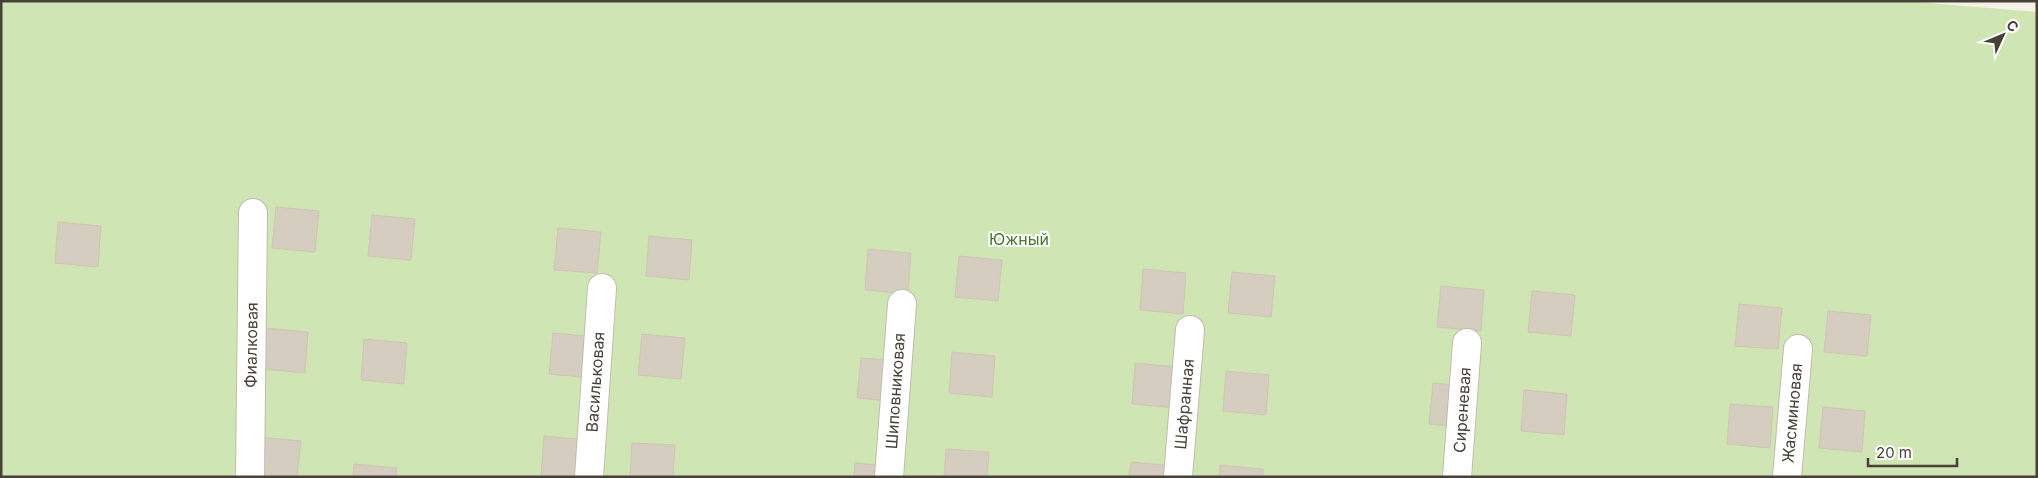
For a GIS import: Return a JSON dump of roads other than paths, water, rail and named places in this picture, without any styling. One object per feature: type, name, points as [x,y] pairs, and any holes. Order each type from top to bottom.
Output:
[{"type":"street","name":"Фиалковая","points":[[250,477],[253,213]]},
{"type":"street","name":"Васильковая","points":[[589,477],[602,288]]},
{"type":"street","name":"Шиповниковая","points":[[888,477],[902,304]]},
{"type":"street","name":"Шафранная","points":[[1178,477],[1190,330]]},
{"type":"street","name":"Сиреневая","points":[[1457,477],[1467,343]]},
{"type":"street","name":"Жасминовая","points":[[1787,477],[1798,348]]},
{"type":"park label","name":"Южный","points":[[1019,239]]}]
